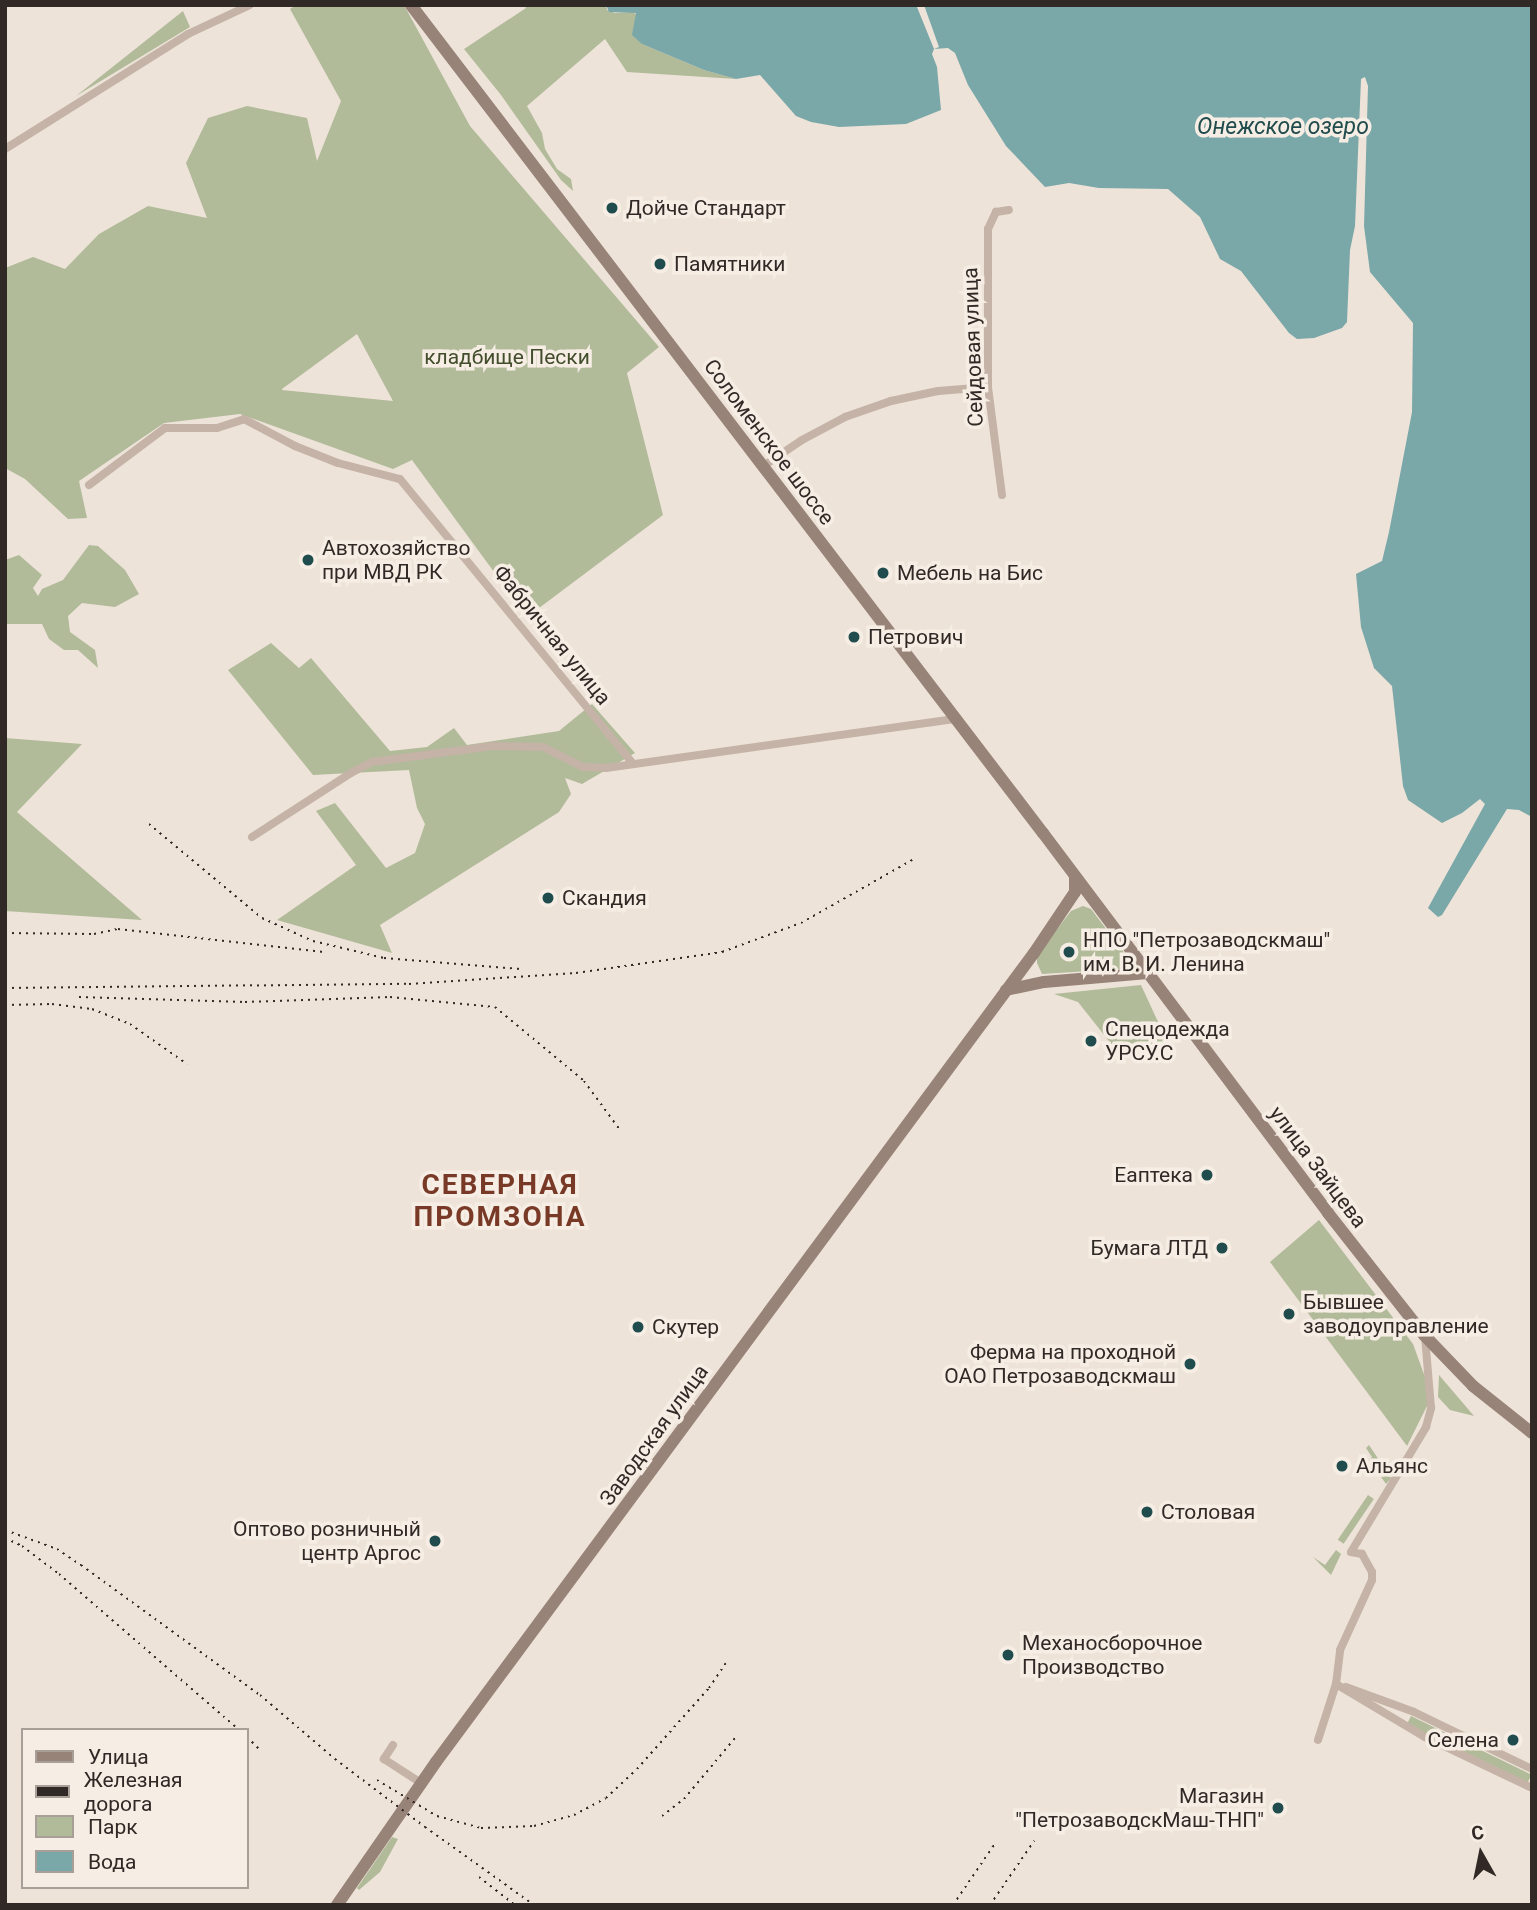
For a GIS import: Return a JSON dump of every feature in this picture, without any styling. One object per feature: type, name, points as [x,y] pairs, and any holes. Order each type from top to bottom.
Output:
[{"type":"main road","name":"Соломенское шоссе","points":[[411,5],[1095,904]]},
{"type":"main road","points":[[1069,902],[1075,892],[1075,877]]},
{"type":"main road","points":[[1069,902],[1087,900],[1095,904]]},
{"type":"main road","name":"Заводская улица","points":[[338,1905],[421,1783],[1069,902]]},
{"type":"main road","name":"улица Зайцева","points":[[1095,904],[1328,1213],[1424,1335],[1473,1386],[1532,1433]]},
{"type":"main road","points":[[1118,976],[1129,968],[1132,952]]},
{"type":"main road","points":[[1034,953],[1032,965],[1044,982]]},
{"type":"main road","points":[[1006,990],[1044,982],[1148,973]]},
{"type":"street","points":[[5,149],[188,34],[250,5]]},
{"type":"street","name":"Сейдовая улица","points":[[1002,495],[988,387],[988,229],[996,212],[1009,211]]},
{"type":"street","points":[[762,467],[802,440],[868,409],[938,391],[988,387]]},
{"type":"street","name":"Фабричная улица","points":[[89,485],[165,428],[217,428],[244,419],[295,446],[338,463],[400,479],[632,762]]},
{"type":"street","points":[[252,837],[372,762],[493,746],[543,747],[583,767],[606,768],[632,762],[956,719]]},
{"type":"street","points":[[1318,1740],[1336,1684],[1340,1650],[1372,1580],[1372,1572],[1362,1555],[1351,1552],[1420,1438],[1431,1408],[1424,1335]]},
{"type":"street","points":[[1336,1684],[1414,1712],[1532,1769]]},
{"type":"street","points":[[1336,1684],[1405,1726],[1532,1788]]},
{"type":"street","points":[[1405,1726],[1406,1716],[1414,1712]]},
{"type":"street","points":[[393,1745],[384,1759],[421,1783]]},
{"type":"green space","name":"кладбище Пески","points":[[296,5],[404,5],[470,126],[659,347],[627,373],[663,515],[527,617],[412,460],[393,469],[240,414],[164,423],[79,481],[87,518],[68,519],[25,479],[5,468],[5,268],[33,257],[65,269],[99,234],[148,206],[207,218],[186,163],[208,118],[247,106],[307,118],[317,161],[341,101],[290,9]],"holes":[[[357,334],[393,401],[282,390],[282,389]]]},
{"type":"green space","points":[[524,5],[606,5],[607,10],[615,13],[633,12],[637,15],[642,44],[704,70],[736,79],[627,72],[605,39],[527,106],[542,133],[545,149],[557,169],[571,179],[573,191],[561,180],[501,95],[464,49],[526,8]]},
{"type":"green space","points":[[183,11],[190,27],[76,96]]},
{"type":"green space","points":[[89,545],[98,546],[125,570],[139,594],[115,607],[82,603],[68,616],[70,632],[95,650],[98,668],[78,650],[64,650],[49,639],[42,624],[5,624],[5,560],[19,555],[42,575],[33,588],[38,596],[42,589],[63,580]]},
{"type":"green space","points":[[271,643],[299,668],[311,658],[390,751],[427,747],[454,728],[467,745],[559,731],[592,704],[635,753],[582,784],[565,778],[571,794],[559,812],[380,925],[392,953],[277,920],[356,865],[316,811],[335,803],[386,868],[415,853],[425,824],[417,808],[409,770],[313,775],[228,670]]},
{"type":"green space","points":[[5,738],[82,744],[17,812],[142,920],[5,911]]},
{"type":"green space","points":[[1083,906],[1091,909],[1126,955],[1125,965],[1121,969],[1042,974],[1037,955],[1071,911]]},
{"type":"green space","points":[[1141,985],[1170,1048],[1116,1050],[1078,1002],[1054,994]]},
{"type":"green space","points":[[1319,1220],[1413,1344],[1425,1377],[1428,1404],[1407,1446],[1270,1262]]},
{"type":"green space","points":[[1439,1375],[1474,1416],[1450,1410],[1438,1397]]},
{"type":"green space","points":[[1369,1445],[1391,1478],[1386,1484],[1369,1460],[1372,1457],[1366,1448]]},
{"type":"green space","points":[[1368,1495],[1374,1499],[1344,1544],[1338,1540]]},
{"type":"green space","points":[[1336,1550],[1341,1554],[1331,1575],[1313,1557],[1325,1565]]},
{"type":"green space","points":[[1411,1716],[1531,1775],[1527,1783],[1407,1724]]},
{"type":"green space","points":[[392,1837],[398,1839],[380,1872],[359,1890],[357,1888]]},
{"type":"water","name":"Онежское озеро","points":[[606,5],[1532,5],[1532,817],[1519,810],[1507,809],[1442,915],[1438,917],[1428,908],[1485,804],[1480,799],[1462,813],[1442,823],[1408,800],[1403,786],[1392,686],[1374,668],[1361,627],[1356,574],[1382,561],[1412,412],[1413,323],[1370,272],[1364,226],[1355,226],[1350,250],[1347,322],[1342,328],[1314,338],[1297,339],[1289,333],[1241,271],[1220,259],[1200,217],[1168,189],[1099,188],[1069,183],[1045,187],[1006,146],[968,85],[955,53],[948,48],[934,49],[932,54],[937,67],[941,110],[906,124],[839,127],[796,116],[760,75],[736,79],[704,70],[642,44],[632,35],[636,13],[609,12]]},
{"type":"pier","points":[[924,5],[939,47],[934,49],[917,7]]},
{"type":"pier","points":[[1365,77],[1368,86],[1364,226],[1355,226],[1361,79]]},
{"type":"railway","points":[[149,824],[262,918],[313,941],[384,958],[521,969]]},
{"type":"railway","points":[[5,988],[409,984],[576,973],[722,952],[801,923],[912,860]]},
{"type":"railway","points":[[5,933],[94,934],[118,929],[324,952]]},
{"type":"railway","points":[[79,997],[245,1002],[390,997],[495,1007],[584,1081],[620,1130]]},
{"type":"railway","points":[[5,1005],[52,1004],[92,1009],[130,1024],[187,1064]]},
{"type":"railway","points":[[5,1530],[57,1549],[81,1565],[260,1695],[335,1759],[534,1905]]},
{"type":"railway","points":[[5,1538],[22,1546],[59,1574],[237,1728]]},
{"type":"railway","points":[[377,1780],[437,1816],[481,1828],[534,1826],[574,1815],[606,1798],[637,1769],[709,1688],[728,1660]]},
{"type":"railway","points":[[248,1738],[258,1748]]},
{"type":"railway","points":[[662,1816],[684,1799],[735,1738]]},
{"type":"railway","points":[[990,1905],[1034,1841]]},
{"type":"railway","points":[[953,1905],[994,1845]]},
{"type":"railway","points":[[479,1877],[515,1905]]},
{"type":"place","name":"Дойче Стандарт","points":[[612,208]]},
{"type":"place","name":"Памятники","points":[[660,264]]},
{"type":"place","name":"Автохозяйство при МВД РК","points":[[308,560]]},
{"type":"place","name":"Мебель на Бис","points":[[883,573]]},
{"type":"place","name":"Петрович","points":[[854,637]]},
{"type":"place","name":"Скандия","points":[[548,898]]},
{"type":"place","name":"НПО \"Петрозаводскмаш\" им. В. И. Ленина","points":[[1069,952]]},
{"type":"place","name":"Спецодежда УРСУ.С","points":[[1091,1041]]},
{"type":"place","name":"Еаптека","points":[[1207,1175]]},
{"type":"place","name":"Бумага ЛТД","points":[[1222,1248]]},
{"type":"place","name":"Бывшее заводоуправление","points":[[1289,1314]]},
{"type":"place","name":"Скутер","points":[[638,1327]]},
{"type":"place","name":"Ферма на проходной ОАО Петрозаводскмаш","points":[[1190,1364]]},
{"type":"place","name":"Альянс","points":[[1342,1466]]},
{"type":"place","name":"Столовая","points":[[1147,1512]]},
{"type":"place","name":"Оптово розничный центр Аргос","points":[[435,1541]]},
{"type":"place","name":"Механосборочное Производство","points":[[1008,1655]]},
{"type":"place","name":"Селена","points":[[1513,1740]]},
{"type":"place","name":"Магазин \"ПетрозаводскМаш-ТНП\"","points":[[1278,1808]]},
{"type":"district","name":"СЕВЕРНАЯ ПРОМЗОНА","points":[[500,1201]]}]
